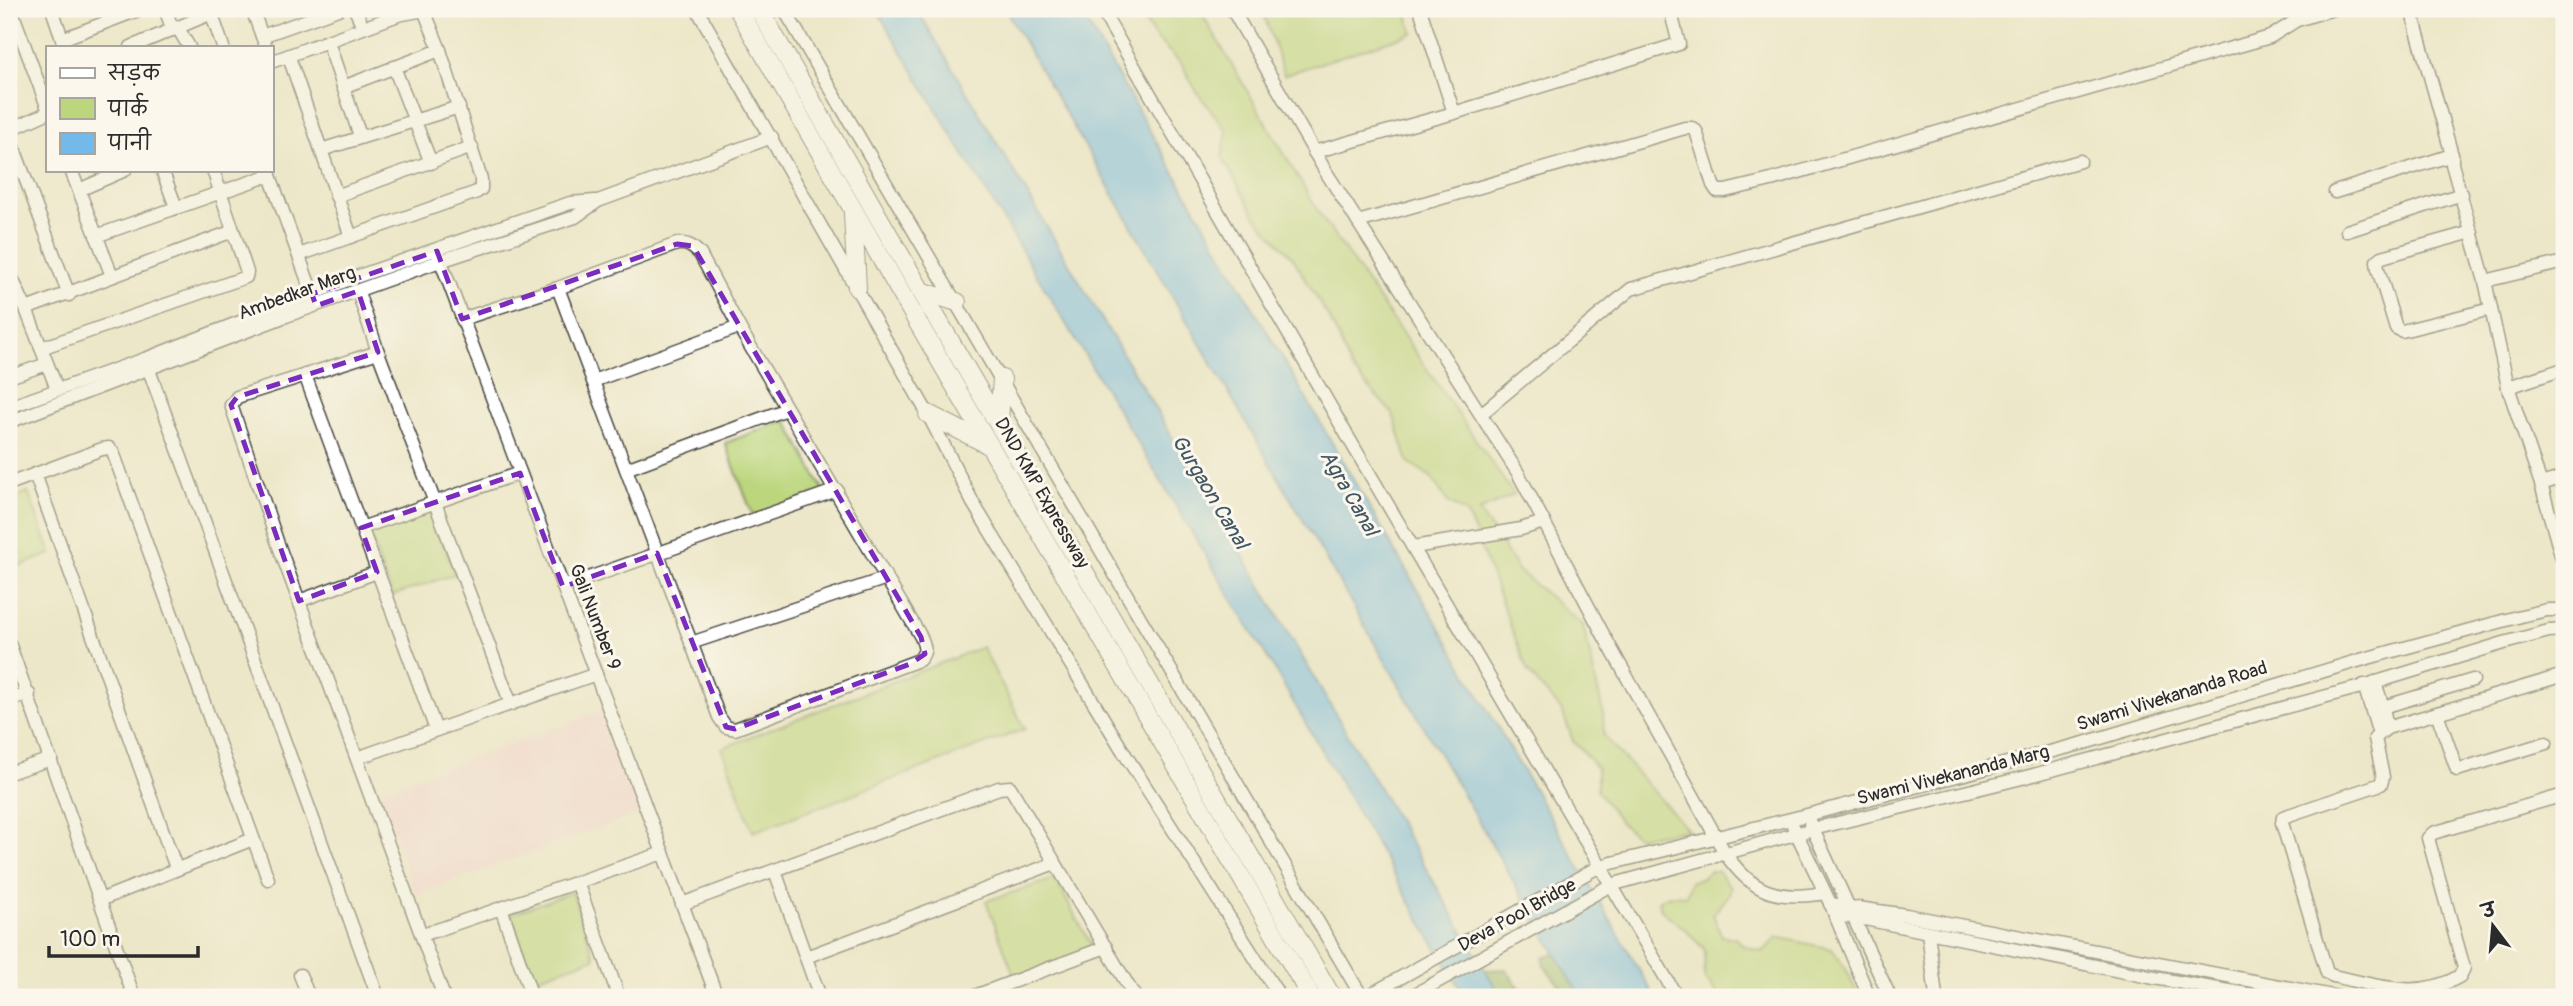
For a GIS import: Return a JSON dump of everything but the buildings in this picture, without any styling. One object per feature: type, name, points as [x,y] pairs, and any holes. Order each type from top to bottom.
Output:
[{"type":"highway","name":"DND KMP Expressway","points":[[738,9],[1311,997]]},
{"type":"highway","name":"DND KMP Expressway","points":[[759,9],[920,291],[999,422],[1332,997]]},
{"type":"highway","points":[[853,209],[857,288]]},
{"type":"highway","points":[[920,291],[957,302]]},
{"type":"highway","points":[[999,422],[1002,379]]},
{"type":"highway","points":[[928,414],[994,453]]},
{"type":"street","points":[[11,9],[42,79],[46,101]]},
{"type":"street","points":[[52,9],[63,43],[141,9]]},
{"type":"street","points":[[165,9],[172,31],[171,46]]},
{"type":"street","points":[[252,9],[264,42],[338,9]]},
{"type":"street","points":[[355,9],[363,27]]},
{"type":"street","points":[[696,9],[772,137],[928,414],[973,503],[1126,756],[1280,997]]},
{"type":"street","points":[[784,9],[1002,379],[1077,513],[1364,997]]},
{"type":"street","points":[[1101,9],[1414,547],[1594,869],[1611,884],[1677,997]]},
{"type":"street","points":[[1232,9],[1357,222],[1518,473],[1603,634],[1737,871],[1756,888],[1830,904],[1928,932],[2264,997]]},
{"type":"street","points":[[1420,9],[1454,113]]},
{"type":"street","points":[[1314,152],[1454,113],[1679,44],[1670,9]]},
{"type":"street","points":[[1357,222],[1685,128],[1696,131],[1713,185],[1717,191],[1725,191],[1797,173],[2270,37],[2297,20],[2333,9]]},
{"type":"street","points":[[2411,9],[2485,281],[2508,387],[2558,526],[2564,566]]},
{"type":"street","points":[[273,61],[328,42],[397,12],[424,10],[440,50],[481,178],[481,189],[477,192],[299,255]]},
{"type":"street","points":[[134,46],[172,31],[211,11],[223,46]]},
{"type":"street","points":[[172,31],[188,46]]},
{"type":"street","points":[[328,42],[360,136]]},
{"type":"street","points":[[343,87],[440,50]]},
{"type":"street","points":[[289,57],[351,237]]},
{"type":"street","points":[[394,67],[431,163]]},
{"type":"street","points":[[321,149],[458,107]]},
{"type":"street","points":[[46,114],[9,133],[69,295]]},
{"type":"street","name":"Ambedkar Marg","points":[[314,300],[358,292],[570,203],[598,201],[772,137]]},
{"type":"street","points":[[336,196],[472,147]]},
{"type":"street","points":[[2335,192],[2452,155]]},
{"type":"street","points":[[1481,414],[1630,289],[2080,161]]},
{"type":"street","points":[[72,172],[112,276]]},
{"type":"street","points":[[79,190],[120,172]]},
{"type":"street","points":[[163,172],[176,207]]},
{"type":"street","points":[[41,348],[246,277],[247,272],[214,172]]},
{"type":"street","points":[[96,236],[221,193],[269,172],[314,300]]},
{"type":"street","points":[[2347,231],[2462,194]]},
{"type":"street","points":[[26,309],[233,232]]},
{"type":"street","points":[[2472,232],[2382,257],[2377,261],[2378,270],[2396,328],[2402,331],[2491,309]]},
{"type":"street","points":[[463,319],[558,288],[677,244],[687,243],[700,254],[739,327],[887,578],[925,647],[925,654],[919,660],[735,729],[722,723],[558,288]]},
{"type":"street","name":"Ambedkar Marg","points":[[9,422],[147,364],[439,256]]},
{"type":"street","name":"Gali Number 9","points":[[439,256],[718,997]]},
{"type":"street","points":[[2485,281],[2564,262]]},
{"type":"street","points":[[9,272],[57,389]]},
{"type":"street","points":[[358,292],[378,352],[511,704]]},
{"type":"street","points":[[593,381],[739,327]]},
{"type":"street","points":[[378,352],[237,397],[231,405],[299,601],[444,997]]},
{"type":"street","points":[[9,377],[47,363]]},
{"type":"street","points":[[147,364],[378,997]]},
{"type":"street","name":"Ambedkar Marg","points":[[9,407],[57,389],[147,364]]},
{"type":"street","points":[[2508,387],[2564,369]]},
{"type":"street","points":[[304,375],[436,730]]},
{"type":"street","points":[[626,469],[788,409]]},
{"type":"street","points":[[9,484],[102,449],[109,448],[113,452],[268,879]]},
{"type":"street","points":[[361,528],[520,473]]},
{"type":"street","points":[[35,474],[176,868]]},
{"type":"street","points":[[2541,484],[2564,477]]},
{"type":"street","points":[[563,587],[836,490]]},
{"type":"street","points":[[1414,547],[1521,529],[1544,522]]},
{"type":"street","points":[[299,601],[377,572]]},
{"type":"street","points":[[691,643],[887,578]]},
{"type":"street","name":"Swami Vivekananda Road","points":[[1364,997],[1594,869],[2084,743],[2364,659],[2508,620],[2546,610],[2564,610]]},
{"type":"street","name":"Swami Vivekananda Marg","points":[[1725,852],[2022,778],[2370,684],[2504,643],[2549,631],[2564,630]]},
{"type":"street","points":[[9,643],[134,997]]},
{"type":"street","points":[[357,758],[596,674]]},
{"type":"street","points":[[2564,675],[2383,731],[2375,741],[2383,777],[2381,784],[2286,815],[2282,823],[2327,973],[2406,991],[2427,992],[2454,979],[2464,968],[2429,842],[2430,835],[2564,795]]},
{"type":"street","points":[[2384,707],[2473,680]]},
{"type":"street","points":[[2370,684],[2384,707],[2383,731]]},
{"type":"street","points":[[2370,684],[2383,731]]},
{"type":"street","points":[[9,700],[29,694]]},
{"type":"street","points":[[2437,713],[2457,770],[2546,743]]},
{"type":"street","points":[[9,773],[51,759]]},
{"type":"street","points":[[682,904],[1004,787],[1013,791],[1135,997]]},
{"type":"street","points":[[1807,816],[1890,997]]},
{"type":"street","points":[[1790,819],[1869,997]]},
{"type":"street","points":[[100,900],[253,839]]},
{"type":"street","name":"Deva Pool Bridge","points":[[1410,997],[1611,884],[1725,852]]},
{"type":"street","points":[[422,935],[663,853]]},
{"type":"street","points":[[806,957],[1055,863]]},
{"type":"street","points":[[775,871],[820,997]]},
{"type":"street","points":[[577,881],[619,997]]},
{"type":"street","points":[[501,908],[532,997]]},
{"type":"street","points":[[1852,911],[2276,991],[2338,997]]},
{"type":"street","points":[[1928,932],[1936,997]]},
{"type":"street","points":[[972,997],[1106,947]]},
{"type":"street","points":[[300,975],[309,997]]},
{"type":"highlighted area","points":[[677,244],[693,246],[921,637],[925,654],[910,664],[735,729],[726,727],[657,553],[563,587],[520,473],[361,528],[377,572],[299,601],[231,405],[237,397],[378,352],[358,291],[316,306],[312,294],[437,251],[462,319]]},
{"type":"shaded area","points":[[604,710],[641,813],[416,894],[379,791]]},
{"type":"green space","points":[[1137,9],[1199,9],[1319,213],[1514,495],[1479,511],[1519,571],[1583,625],[1603,713],[1604,736],[1688,830],[1638,837],[1623,825],[1597,791],[1597,768],[1573,741],[1562,711],[1528,672],[1466,513],[1448,502],[1431,477],[1408,462],[1393,414],[1351,368],[1333,325],[1293,258],[1256,217],[1222,157],[1227,131],[1197,92],[1181,63],[1155,37]]},
{"type":"green space","points":[[1262,9],[1405,9],[1413,33],[1284,75]]},
{"type":"green space","points":[[786,420],[824,491],[753,516],[725,443]]},
{"type":"green space","points":[[28,492],[51,554],[9,570],[9,499]]},
{"type":"green space","points":[[431,510],[455,574],[392,596],[369,533]]},
{"type":"green space","points":[[982,647],[1025,729],[753,832],[722,748]]},
{"type":"green space","points":[[1710,871],[1719,872],[1731,888],[1729,895],[1713,915],[1722,936],[1737,939],[1743,946],[1763,952],[1777,937],[1832,949],[1847,971],[1859,997],[1720,997],[1704,977],[1705,950],[1661,910],[1659,900],[1669,895],[1686,896],[1691,881],[1701,879]]},
{"type":"green space","points":[[1055,879],[1094,950],[1015,978],[986,901]]},
{"type":"green space","points":[[572,892],[595,958],[533,979],[511,914]]},
{"type":"green space","points":[[1555,953],[1581,997],[1560,997],[1566,993],[1544,966],[1543,957]]},
{"type":"green space","points":[[1506,969],[1525,997],[1501,997],[1485,970]]},
{"type":"water","points":[[876,9],[917,9],[1252,571],[1501,997],[1465,997],[1273,667]]},
{"type":"water","name":"Agra Canal","points":[[1005,9],[1079,9],[1655,997],[1581,997]]},
{"type":"water label","name":"Gurgaon Canal","points":[[1210,492]]}]
